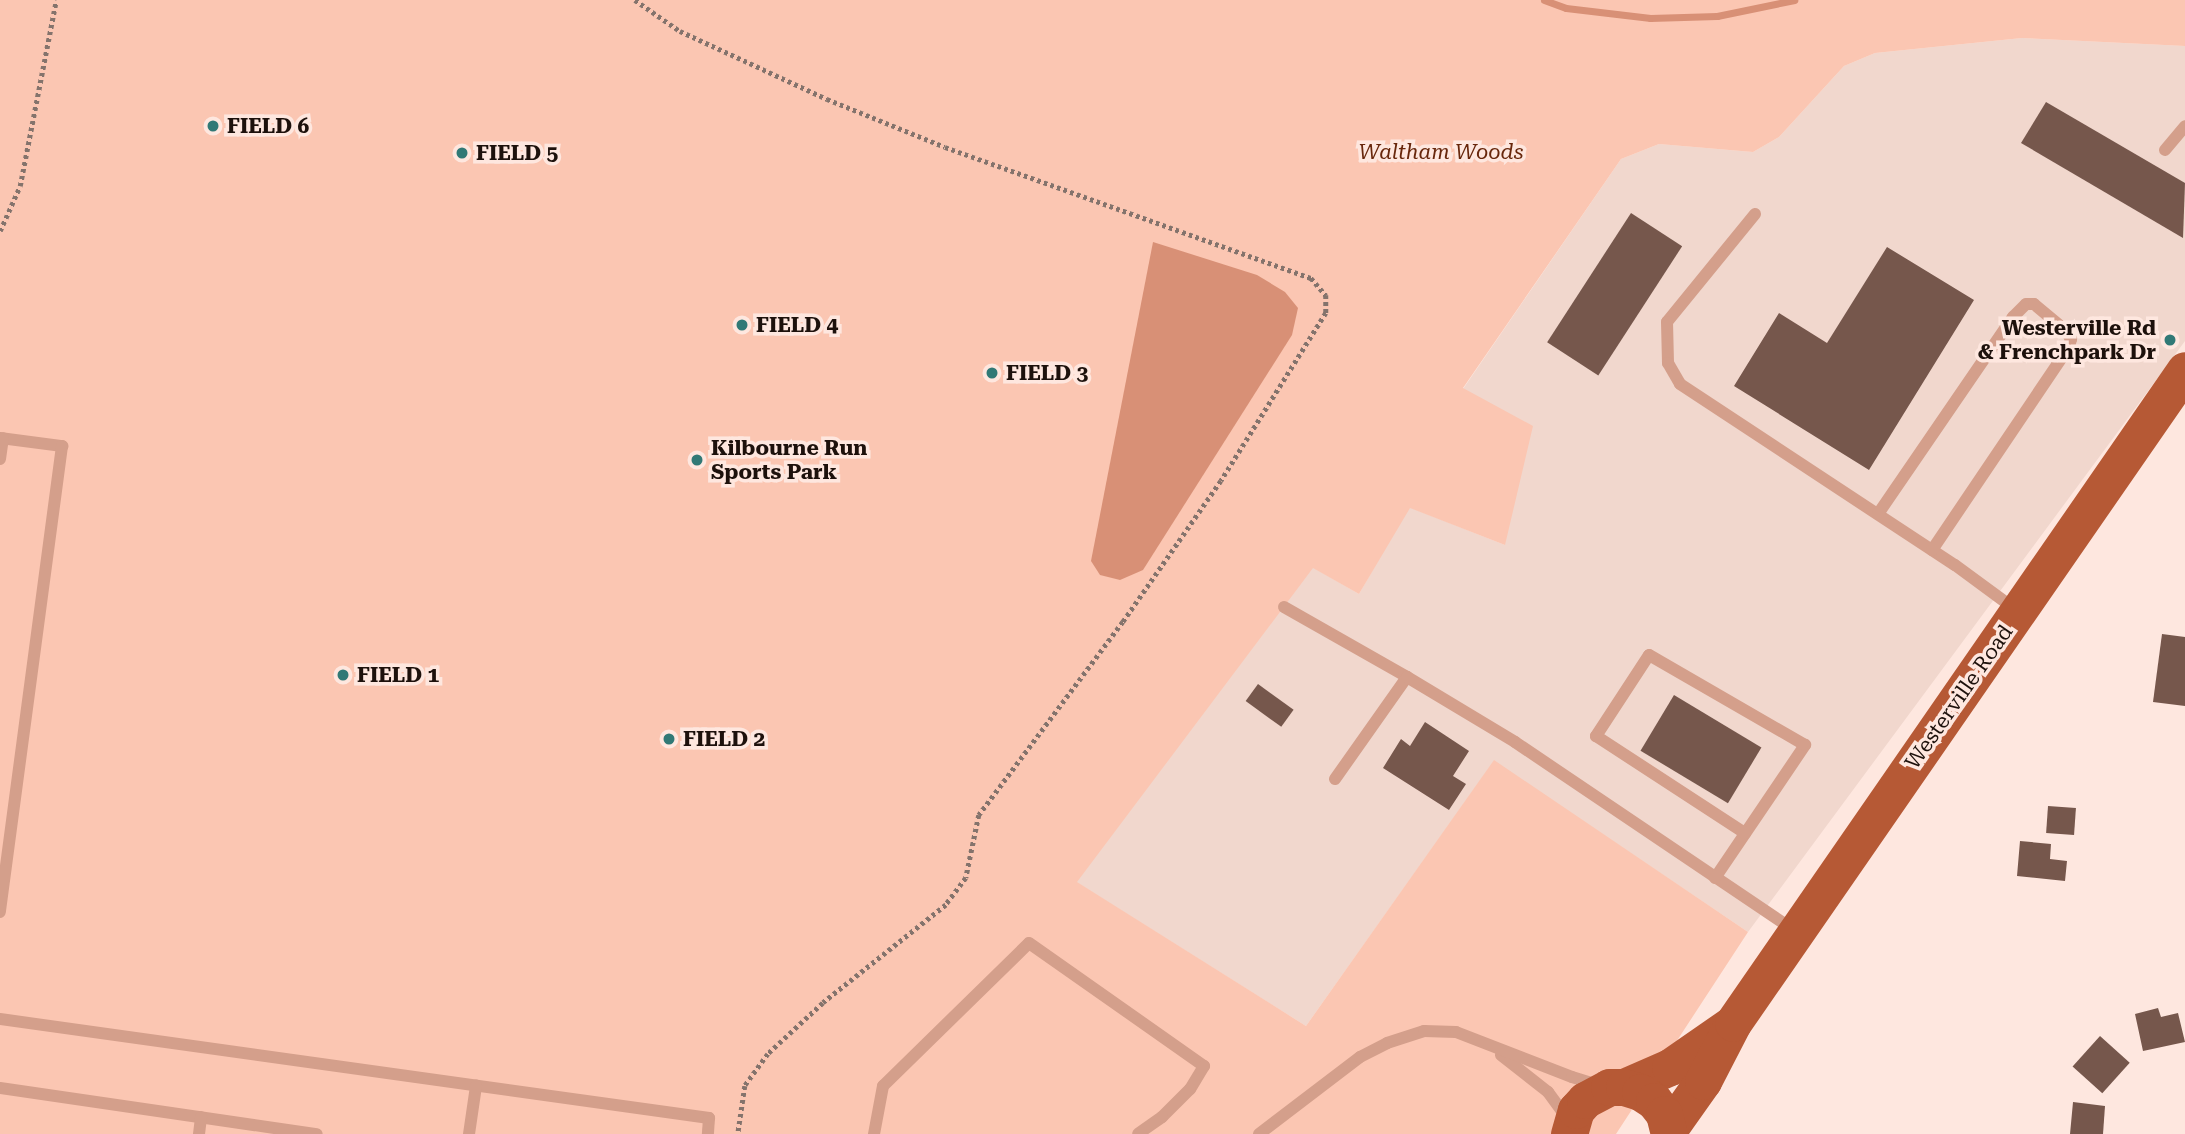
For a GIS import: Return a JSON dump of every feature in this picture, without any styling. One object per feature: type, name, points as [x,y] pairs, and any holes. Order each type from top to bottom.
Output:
[{"type":"main road","name":"Westerville Road","points":[[1669,1132],[1703,1081],[1733,1023],[1795,931],[2185,370]]},
{"type":"main road","name":"Westerville Road","points":[[1570,1128],[1585,1100],[1670,1067],[1733,1023]]},
{"type":"main road","name":"Westerville Road","points":[[1617,1087],[1640,1091],[1654,1101],[1664,1114],[1669,1132]]},
{"type":"lane","points":[[2165,150],[2185,126]]},
{"type":"lane","points":[[1755,214],[1667,322],[1668,363],[1680,384],[1932,550],[2018,611]]},
{"type":"lane","points":[[1878,514],[2013,317],[2026,304],[2034,304],[2065,330],[2071,339],[2069,347],[1932,550]]},
{"type":"lane","points":[[0,459],[2,438],[62,446],[3,872],[0,912]]},
{"type":"lane","points":[[1284,607],[1515,742],[1795,931]]},
{"type":"lane","points":[[1715,878],[1805,745],[1649,655],[1596,736],[1745,833]]},
{"type":"lane","points":[[1335,779],[1407,677]]},
{"type":"lane","points":[[874,1134],[883,1086],[1029,943],[1204,1066],[1189,1089],[1162,1117],[1138,1134]]},
{"type":"lane","points":[[0,1019],[709,1118],[708,1134]]},
{"type":"lane","points":[[1259,1134],[1360,1057],[1387,1043],[1424,1031],[1456,1032],[1572,1077],[1617,1087]]},
{"type":"lane","points":[[1490,1046],[1548,1092],[1570,1128]]},
{"type":"lane","points":[[469,1134],[476,1086]]},
{"type":"lane","points":[[0,1088],[317,1134]]},
{"type":"lane","points":[[199,1134],[201,1117]]},
{"type":"path","points":[[0,231],[20,186],[56,0]]},
{"type":"path","points":[[635,0],[680,31],[827,99],[944,147],[1311,278],[1326,295],[1326,313],[1221,481],[1123,622],[979,815],[966,878],[946,905],[823,1003],[768,1054],[745,1086],[738,1134]]},
{"type":"shaded area","points":[[2022,38],[2185,46],[2185,341],[1748,932],[1494,761],[1306,1026],[1076,882],[1297,558],[1359,594],[1409,507],[1505,545],[1463,389],[1621,159],[1659,144],[1753,152],[1779,137],[1844,66],[1875,53]]},
{"type":"shaded area","points":[[1153,242],[1257,275],[1285,292],[1298,308],[1292,335],[1143,570],[1120,580],[1100,575],[1091,561]]},
{"type":"green space","name":"Kilbourne Run Sports Park","points":[[0,0],[2185,0],[2185,46],[2022,38],[1875,53],[1844,66],[1779,137],[1753,152],[1659,144],[1621,159],[1463,388],[1533,426],[1505,545],[1410,508],[1359,594],[1313,568],[1077,882],[1306,1026],[1494,760],[1748,932],[1616,1134],[0,1134]]},
{"type":"building","points":[[2046,102],[2185,183],[2183,238],[2021,143]]},
{"type":"building","points":[[1631,213],[1682,246],[1598,375],[1547,342]]},
{"type":"building","points":[[1887,247],[1974,300],[1869,470],[1734,386],[1779,313],[1827,343]]},
{"type":"building","points":[[2162,634],[2185,637],[2185,706],[2153,702]]},
{"type":"building","points":[[1258,684],[1294,710],[1281,727],[1246,701]]},
{"type":"building","points":[[1674,695],[1761,748],[1728,803],[1641,751]]},
{"type":"building","points":[[1425,722],[1469,751],[1453,776],[1466,784],[1449,810],[1383,768],[1401,739],[1410,746]]},
{"type":"building","points":[[2048,806],[2076,808],[2074,835],[2046,833]]},
{"type":"building","points":[[2020,841],[2051,844],[2050,859],[2067,861],[2065,881],[2017,876]]},
{"type":"building","points":[[2158,1008],[2161,1017],[2178,1013],[2185,1042],[2143,1051],[2135,1014]]},
{"type":"building","points":[[2100,1036],[2130,1063],[2102,1093],[2073,1066]]},
{"type":"building","points":[[2073,1102],[2105,1106],[2103,1134],[2070,1134]]},
{"type":"waterway","points":[[1544,0],[1566,8],[1650,18],[1717,16],[1794,0]]},
{"type":"place","name":"FIELD 6","points":[[213,126]]},
{"type":"place","name":"FIELD 5","points":[[462,153]]},
{"type":"place","name":"FIELD 4","points":[[742,325]]},
{"type":"place","name":"Westerville Rd & Frenchpark Dr","points":[[2170,340]]},
{"type":"place","name":"FIELD 3","points":[[992,373]]},
{"type":"place","name":"Kilbourne Run Sports Park","points":[[697,460]]},
{"type":"place","name":"FIELD 1","points":[[343,675]]},
{"type":"place","name":"FIELD 2","points":[[669,739]]},
{"type":"park label","name":"Waltham Woods","points":[[1441,152]]}]
